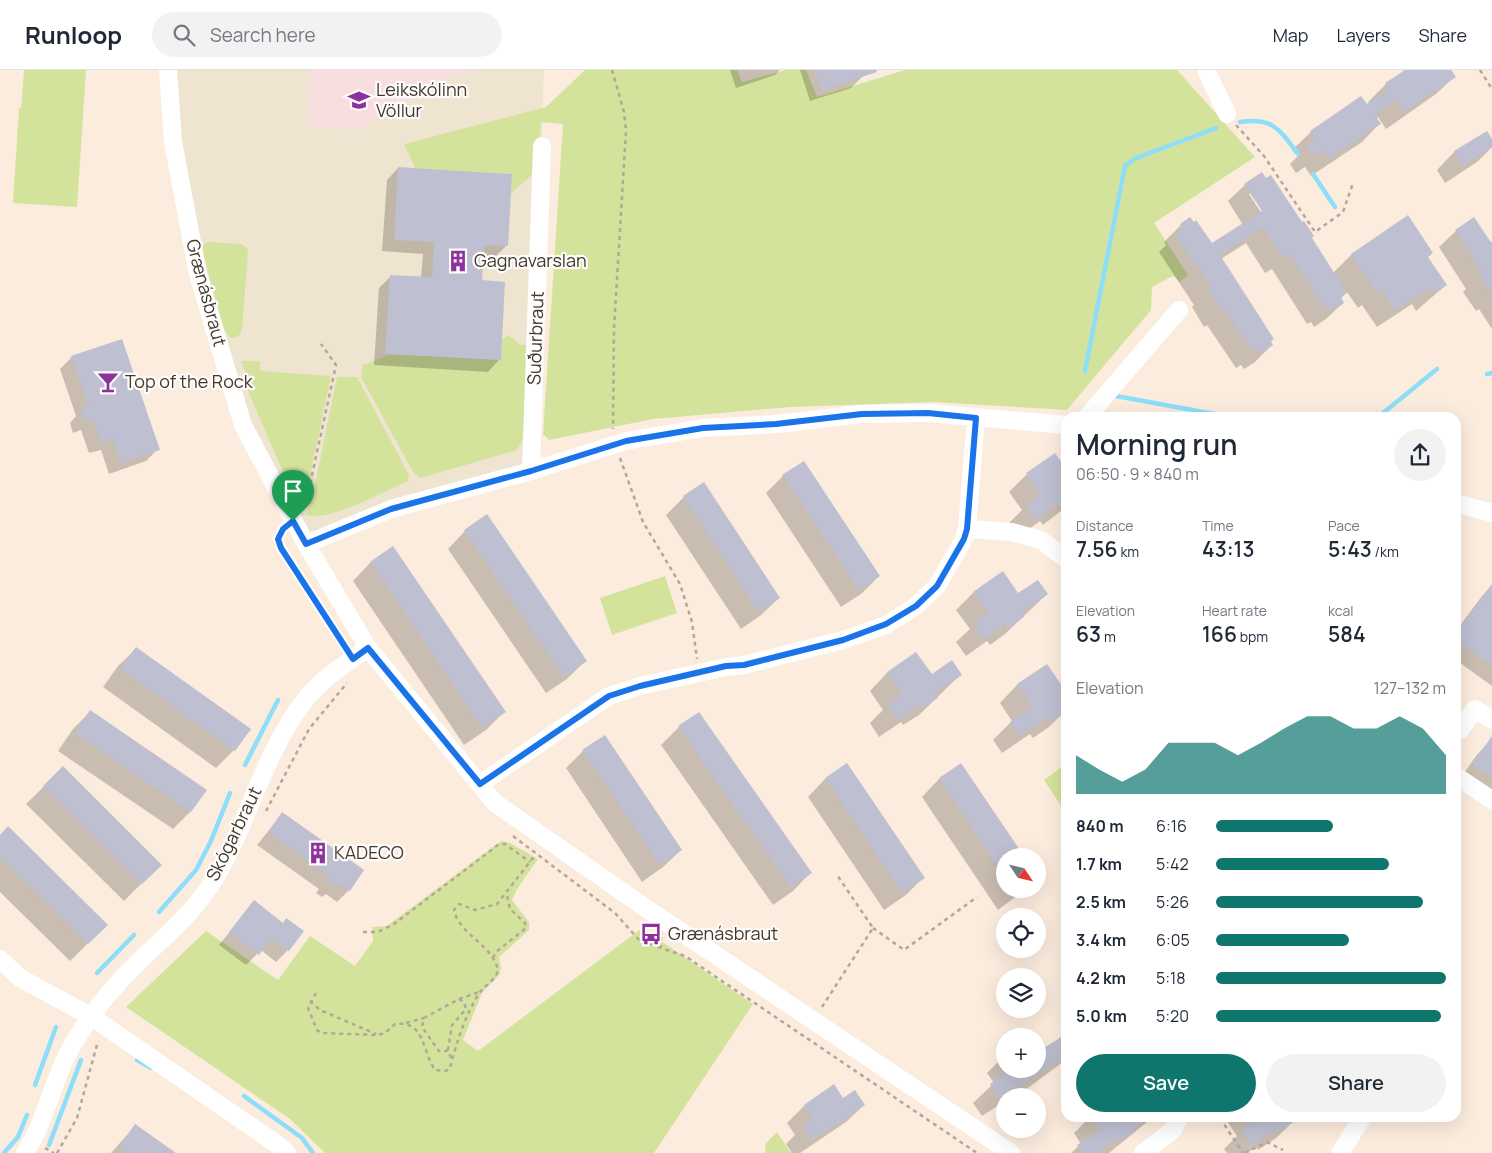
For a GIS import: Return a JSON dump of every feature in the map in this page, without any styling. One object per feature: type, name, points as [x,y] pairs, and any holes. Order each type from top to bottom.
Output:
[{"type":"street","name":"Grænásbraut","points":[[168,70],[172,142],[198,274],[243,425],[293,521],[368,648],[495,803],[647,909],[1011,1153]]},
{"type":"street","points":[[1206,70],[1227,114]]},
{"type":"street","name":"Suðurbraut","points":[[531,471],[542,146]]},
{"type":"street","points":[[1091,412],[1179,310]]},
{"type":"street","points":[[306,544],[391,509],[531,471],[616,444],[703,428],[776,424],[862,414],[928,413],[1061,425]]},
{"type":"street","points":[[480,784],[609,696],[843,640],[886,624],[916,606],[937,586],[964,539],[967,529],[976,418]]},
{"type":"street","points":[[1461,504],[1492,513]]},
{"type":"street","points":[[967,529],[1012,532],[1041,540],[1061,555]]},
{"type":"street","name":"Skógarbraut","points":[[25,1153],[38,1130],[69,1052],[97,1020],[120,981],[162,943],[195,907],[221,868],[281,736],[302,703],[327,678],[368,648]]},
{"type":"street","points":[[1461,728],[1475,708],[1492,720]]},
{"type":"street","points":[[1461,779],[1492,800]]},
{"type":"street","points":[[0,959],[20,978],[97,1020],[287,1153]]},
{"type":"street","points":[[1143,1153],[1173,1130],[1177,1122]]},
{"type":"street","points":[[1340,1153],[1359,1122]]},
{"type":"path","points":[[612,70],[624,112],[626,131],[614,328],[613,434],[624,472],[643,522],[680,584],[692,622],[699,673]]},
{"type":"path","points":[[1480,70],[1492,89]]},
{"type":"path","points":[[1227,114],[1264,156],[1315,232],[1343,212],[1354,183]]},
{"type":"path","points":[[320,344],[336,365],[306,506],[304,512],[279,534],[281,548],[353,659]]},
{"type":"path","points":[[363,932],[378,932],[394,924],[498,845],[505,844],[530,862]]},
{"type":"path","points":[[406,1023],[419,1031],[435,1070],[446,1071],[450,1068],[472,1004],[480,991],[495,977],[498,971],[493,958],[458,920],[454,910],[459,904],[475,910],[490,907],[503,898],[536,854]]},
{"type":"path","points":[[837,875],[873,928],[904,950],[977,897]]},
{"type":"path","points":[[493,958],[503,946],[526,928],[526,923],[507,905],[507,892]]},
{"type":"path","points":[[803,1036],[873,928]]},
{"type":"path","points":[[316,993],[308,1008],[317,1030],[321,1033],[378,1035],[385,1033],[395,1024],[424,1018],[480,991]]},
{"type":"path","points":[[452,1060],[448,1050],[452,1025],[466,1008],[464,1002],[459,1000]]},
{"type":"path","points":[[310,1002],[320,1010],[378,1035]]},
{"type":"path","points":[[424,1018],[422,1027],[436,1047],[443,1052],[448,1050]]},
{"type":"path","points":[[57,1153],[77,1118],[97,1020]]},
{"type":"path","points":[[899,1100],[977,1153]]},
{"type":"path","points":[[1223,1122],[1244,1153],[1267,1142],[1283,1150]]},
{"type":"shaded area","points":[[168,70],[544,70],[531,471],[306,544],[249,439],[198,274]]},
{"type":"shaded area","name":"Leikskólinn Völlur","points":[[312,70],[479,70],[456,74],[356,130],[306,126]]},
{"type":"green space","points":[[24,70],[86,70],[77,207],[13,203],[19,108],[21,108]]},
{"type":"green space","points":[[585,70],[737,70],[742,82],[786,70],[806,70],[817,97],[905,70],[1177,70],[1255,157],[1154,223],[1188,275],[1180,282],[1173,276],[1152,287],[1151,310],[1067,410],[933,402],[791,407],[653,419],[549,440],[543,434],[563,124],[541,122],[538,167],[511,194],[512,174],[415,168],[404,144],[546,107]]},
{"type":"green space","points":[[208,242],[242,244],[248,250],[242,330],[238,337],[230,338],[224,330],[203,253],[203,246]]},
{"type":"green space","points":[[509,335],[520,345],[528,345],[523,439],[517,450],[420,478],[413,472],[361,377],[363,365],[392,354],[500,360],[502,339]]},
{"type":"green space","points":[[241,361],[260,361],[260,371],[331,376],[303,509],[286,479],[244,382],[248,379]]},
{"type":"green space","points":[[337,377],[357,377],[409,475],[408,481],[343,510],[317,516],[306,515],[312,500]]},
{"type":"green space","points":[[665,576],[677,613],[612,635],[600,598]]},
{"type":"green space","points":[[1061,768],[1061,806],[1044,780]]},
{"type":"green space","points":[[501,841],[508,842],[538,859],[517,889],[512,900],[529,922],[529,930],[499,957],[501,968],[499,975],[482,993],[463,1040],[478,1051],[642,928],[753,1004],[654,1153],[325,1153],[290,1119],[126,1007],[206,931],[278,980],[310,936],[355,966],[373,941],[372,927],[387,926]]},
{"type":"green space","points":[[777,1132],[791,1153],[765,1153],[766,1143]]},
{"type":"building","points":[[815,70],[876,70],[877,72],[822,90]]},
{"type":"building","points":[[1405,70],[1451,70],[1456,77],[1404,112],[1396,100],[1375,115],[1381,124],[1329,159],[1323,150],[1314,157],[1306,146],[1316,139],[1310,131],[1361,96],[1367,104],[1389,90],[1385,83]]},
{"type":"building","points":[[1487,131],[1492,139],[1492,147],[1463,166],[1454,151]]},
{"type":"building","name":"Gagnavarslan","points":[[398,167],[512,174],[508,246],[484,245],[482,280],[505,282],[501,360],[385,354],[390,275],[432,277],[434,242],[394,240]]},
{"type":"building","points":[[1262,172],[1266,178],[1271,175],[1302,222],[1304,221],[1314,236],[1312,238],[1347,293],[1341,297],[1344,303],[1332,311],[1328,306],[1325,308],[1289,253],[1282,257],[1263,227],[1220,255],[1274,339],[1271,341],[1273,345],[1261,353],[1258,349],[1253,352],[1225,309],[1222,311],[1208,289],[1211,288],[1175,234],[1183,229],[1180,224],[1190,217],[1194,222],[1196,220],[1212,243],[1262,211],[1244,184]]},
{"type":"building","points":[[1408,215],[1433,253],[1428,257],[1447,285],[1434,294],[1430,288],[1395,311],[1381,289],[1376,292],[1351,254]]},
{"type":"building","points":[[1474,217],[1492,244],[1492,294],[1479,275],[1482,272],[1455,230]]},
{"type":"building","name":"Top of the Rock","points":[[122,339],[160,450],[121,463],[113,439],[101,442],[93,419],[85,422],[81,410],[89,407],[71,356]]},
{"type":"building","points":[[1055,453],[1061,462],[1061,508],[1058,504],[1036,520],[1026,505],[1040,495],[1026,473]]},
{"type":"building","points":[[804,461],[880,576],[859,590],[782,475]]},
{"type":"building","points":[[704,482],[780,598],[759,612],[683,496]]},
{"type":"building","points":[[487,514],[587,661],[564,677],[464,530]]},
{"type":"building","points":[[393,546],[506,712],[482,728],[370,562]]},
{"type":"building","points":[[1003,571],[1018,593],[1038,580],[1048,594],[1022,613],[1024,617],[1008,628],[1005,624],[984,639],[973,624],[988,613],[973,592]]},
{"type":"building","points":[[1492,584],[1492,666],[1461,644],[1461,627]]},
{"type":"building","points":[[136,647],[251,729],[235,751],[120,669]]},
{"type":"building","points":[[916,652],[932,674],[952,660],[962,675],[935,693],[938,698],[921,709],[919,705],[897,720],[887,705],[902,694],[887,672]]},
{"type":"building","points":[[1047,664],[1061,685],[1061,714],[1051,721],[1048,717],[1020,736],[1010,722],[1032,707],[1017,684]]},
{"type":"building","points":[[90,710],[207,790],[191,812],[75,733]]},
{"type":"building","points":[[699,712],[812,873],[791,888],[678,726]]},
{"type":"building","points":[[605,735],[682,850],[660,865],[582,750]]},
{"type":"building","points":[[1492,736],[1492,777],[1472,764]]},
{"type":"building","points":[[847,763],[925,878],[902,893],[825,778]]},
{"type":"building","points":[[961,763],[1019,848],[996,848],[996,864],[939,778]]},
{"type":"building","points":[[63,766],[162,865],[142,884],[43,786]]},
{"type":"building","name":"KADECO","points":[[282,812],[364,870],[350,891],[338,883],[335,886],[327,880],[329,876],[268,832]]},
{"type":"building","points":[[8,826],[108,925],[88,944],[0,857],[0,835]]},
{"type":"building","points":[[254,900],[283,923],[286,918],[304,931],[289,951],[272,938],[259,955],[229,932]]},
{"type":"building","points":[[1061,1037],[1061,1059],[1046,1069],[1046,1047]]},
{"type":"building","points":[[999,1078],[1032,1078],[1017,1088],[996,1088],[996,1093],[990,1084]]},
{"type":"building","points":[[834,1084],[843,1098],[855,1090],[865,1105],[813,1140],[802,1125],[813,1118],[804,1105]]},
{"type":"building","points":[[1095,1122],[1143,1122],[1133,1128],[1135,1131],[1119,1141],[1117,1139],[1096,1153],[1082,1153],[1077,1145],[1100,1130]]},
{"type":"building","points":[[1254,1122],[1294,1122],[1276,1133],[1274,1130],[1251,1146],[1241,1131]]},
{"type":"building","points":[[135,1124],[176,1153],[127,1153],[119,1147]]},
{"type":"waterway","points":[[1240,122],[1260,121],[1268,123],[1286,138],[1298,154]]},
{"type":"waterway","points":[[1085,371],[1125,166],[1134,159],[1216,128]]},
{"type":"waterway","points":[[1313,174],[1335,207]]},
{"type":"waterway","points":[[1384,412],[1437,369]]},
{"type":"waterway","points":[[1487,374],[1492,373]]},
{"type":"waterway","points":[[1116,396],[1203,412]]},
{"type":"waterway","points":[[245,765],[278,700]]},
{"type":"waterway","points":[[159,912],[196,870],[211,841],[230,793]]},
{"type":"waterway","points":[[97,973],[134,935]]},
{"type":"waterway","points":[[35,1085],[56,1027]]},
{"type":"waterway","points":[[49,1145],[81,1060]]},
{"type":"waterway","points":[[137,1060],[151,1068]]},
{"type":"waterway","points":[[244,1096],[302,1138],[313,1153]]},
{"type":"waterway","points":[[4,1153],[18,1137],[27,1115]]},
{"type":"place","name":"Leikskólinn Völlur","points":[[359,100]]},
{"type":"place","name":"Gagnavarslan","points":[[458,261]]},
{"type":"place","name":"Top of the Rock","points":[[108,382]]},
{"type":"place","name":"KADECO","points":[[318,853]]},
{"type":"place","name":"Grænásbraut","points":[[651,934]]},
{"type":"route","points":[[928,413],[976,418],[967,529],[964,539],[937,586],[916,606],[886,624],[843,640],[744,665],[726,666],[640,686],[609,696],[480,784],[368,648],[353,659],[344,648],[281,548],[278,539],[279,534],[293,521],[306,544],[391,509],[531,471],[626,441],[703,428],[776,424],[862,414],[928,413]]}]
